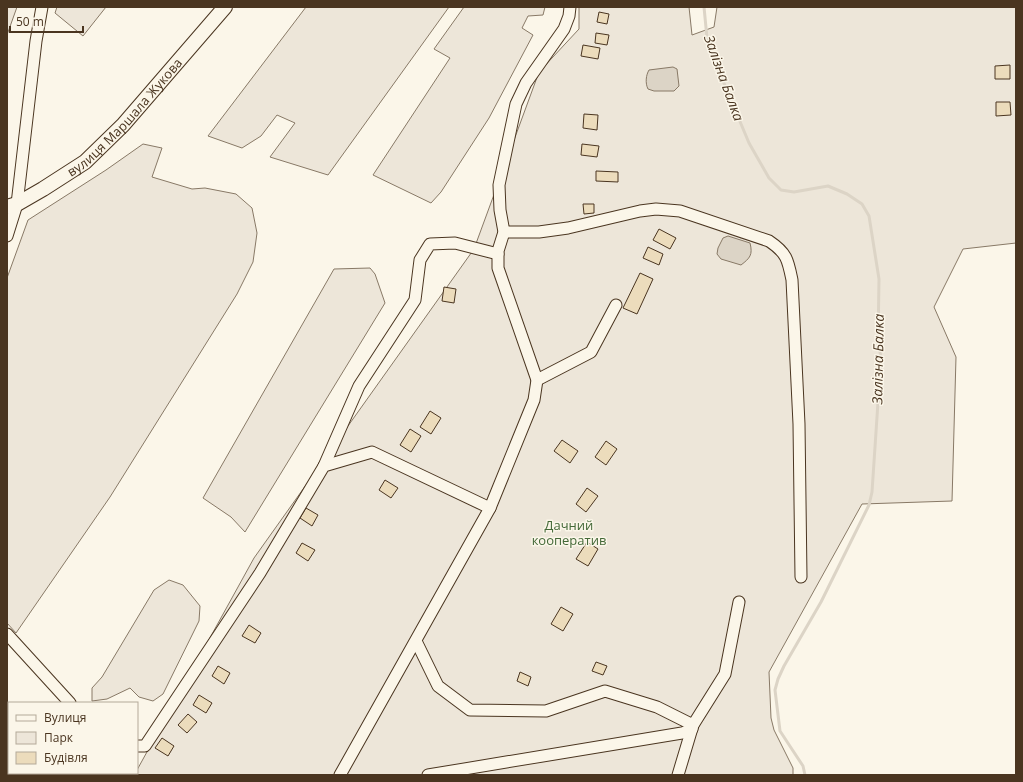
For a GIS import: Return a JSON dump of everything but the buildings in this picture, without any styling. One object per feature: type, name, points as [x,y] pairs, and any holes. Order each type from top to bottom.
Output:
[{"type":"main road","name":"вулиця Маршала Жукова","points":[[12,206],[66,175],[85,162],[123,125],[225,7]]},
{"type":"street","points":[[7,236],[42,7]]},
{"type":"street","points":[[340,775],[490,508],[534,400],[537,380],[498,268],[498,254],[504,232],[500,210],[499,185],[516,104],[526,83],[564,29],[569,16],[570,7]]},
{"type":"street","points":[[504,232],[539,232],[568,228],[640,211],[656,209],[680,211],[769,241],[780,248],[789,265],[792,280],[799,424],[801,577]]},
{"type":"street","points":[[138,746],[144,746],[260,573],[324,466],[359,386],[416,300],[420,260],[430,244],[455,243],[498,254]]},
{"type":"street","points":[[537,380],[591,352],[616,305]]},
{"type":"street","points":[[324,466],[372,452],[490,508]]},
{"type":"street","points":[[678,775],[693,727],[725,674],[739,602]]},
{"type":"street","points":[[7,634],[69,702]]},
{"type":"street","points":[[416,641],[438,686],[470,710],[546,711],[605,691],[657,707],[693,727]]},
{"type":"street","points":[[428,775],[674,734],[693,727]]},
{"type":"green space","points":[[7,7],[17,7],[7,35]]},
{"type":"green space","points":[[57,7],[106,7],[83,36],[55,13]]},
{"type":"green space","points":[[306,7],[449,7],[328,175],[270,157],[295,123],[277,115],[261,136],[242,148],[208,136]]},
{"type":"green space","points":[[464,7],[545,7],[543,15],[528,16],[522,28],[533,35],[489,118],[441,192],[431,203],[373,175],[450,58],[434,49]]},
{"type":"green space","name":"Дачний кооператив","points":[[579,7],[689,7],[692,35],[714,27],[717,7],[1016,7],[1016,243],[963,249],[934,307],[956,357],[952,501],[862,504],[769,672],[771,718],[774,730],[793,768],[793,775],[134,775],[138,774],[138,768],[254,558],[474,249],[539,72],[579,29]]},
{"type":"green space","points":[[143,144],[162,148],[152,177],[192,189],[205,188],[236,194],[252,208],[257,233],[253,262],[237,294],[110,497],[16,633],[7,623],[7,278],[28,220],[106,170]]},
{"type":"green space","points":[[370,268],[375,274],[385,303],[245,532],[231,517],[203,498],[334,269]]},
{"type":"green space","points":[[169,580],[183,585],[200,606],[199,621],[163,694],[153,701],[139,697],[130,688],[107,699],[92,701],[92,688],[102,677],[154,590]]},
{"type":"green space","points":[[7,756],[8,774],[50,775],[7,775]]},
{"type":"shaded area","points":[[673,67],[677,69],[679,86],[674,91],[654,91],[648,89],[646,79],[649,70]]},
{"type":"shaded area","points":[[728,236],[750,243],[750,256],[741,265],[721,259],[717,254],[723,238]]},
{"type":"waterway","name":"Залізна Балка","points":[[704,7],[707,38],[713,57],[749,143],[769,178],[781,190],[794,192],[828,186],[847,194],[862,204],[869,216],[879,279],[878,342],[881,357],[872,492],[869,505],[821,602],[784,666],[775,690],[780,731],[803,766],[805,775]]}]
